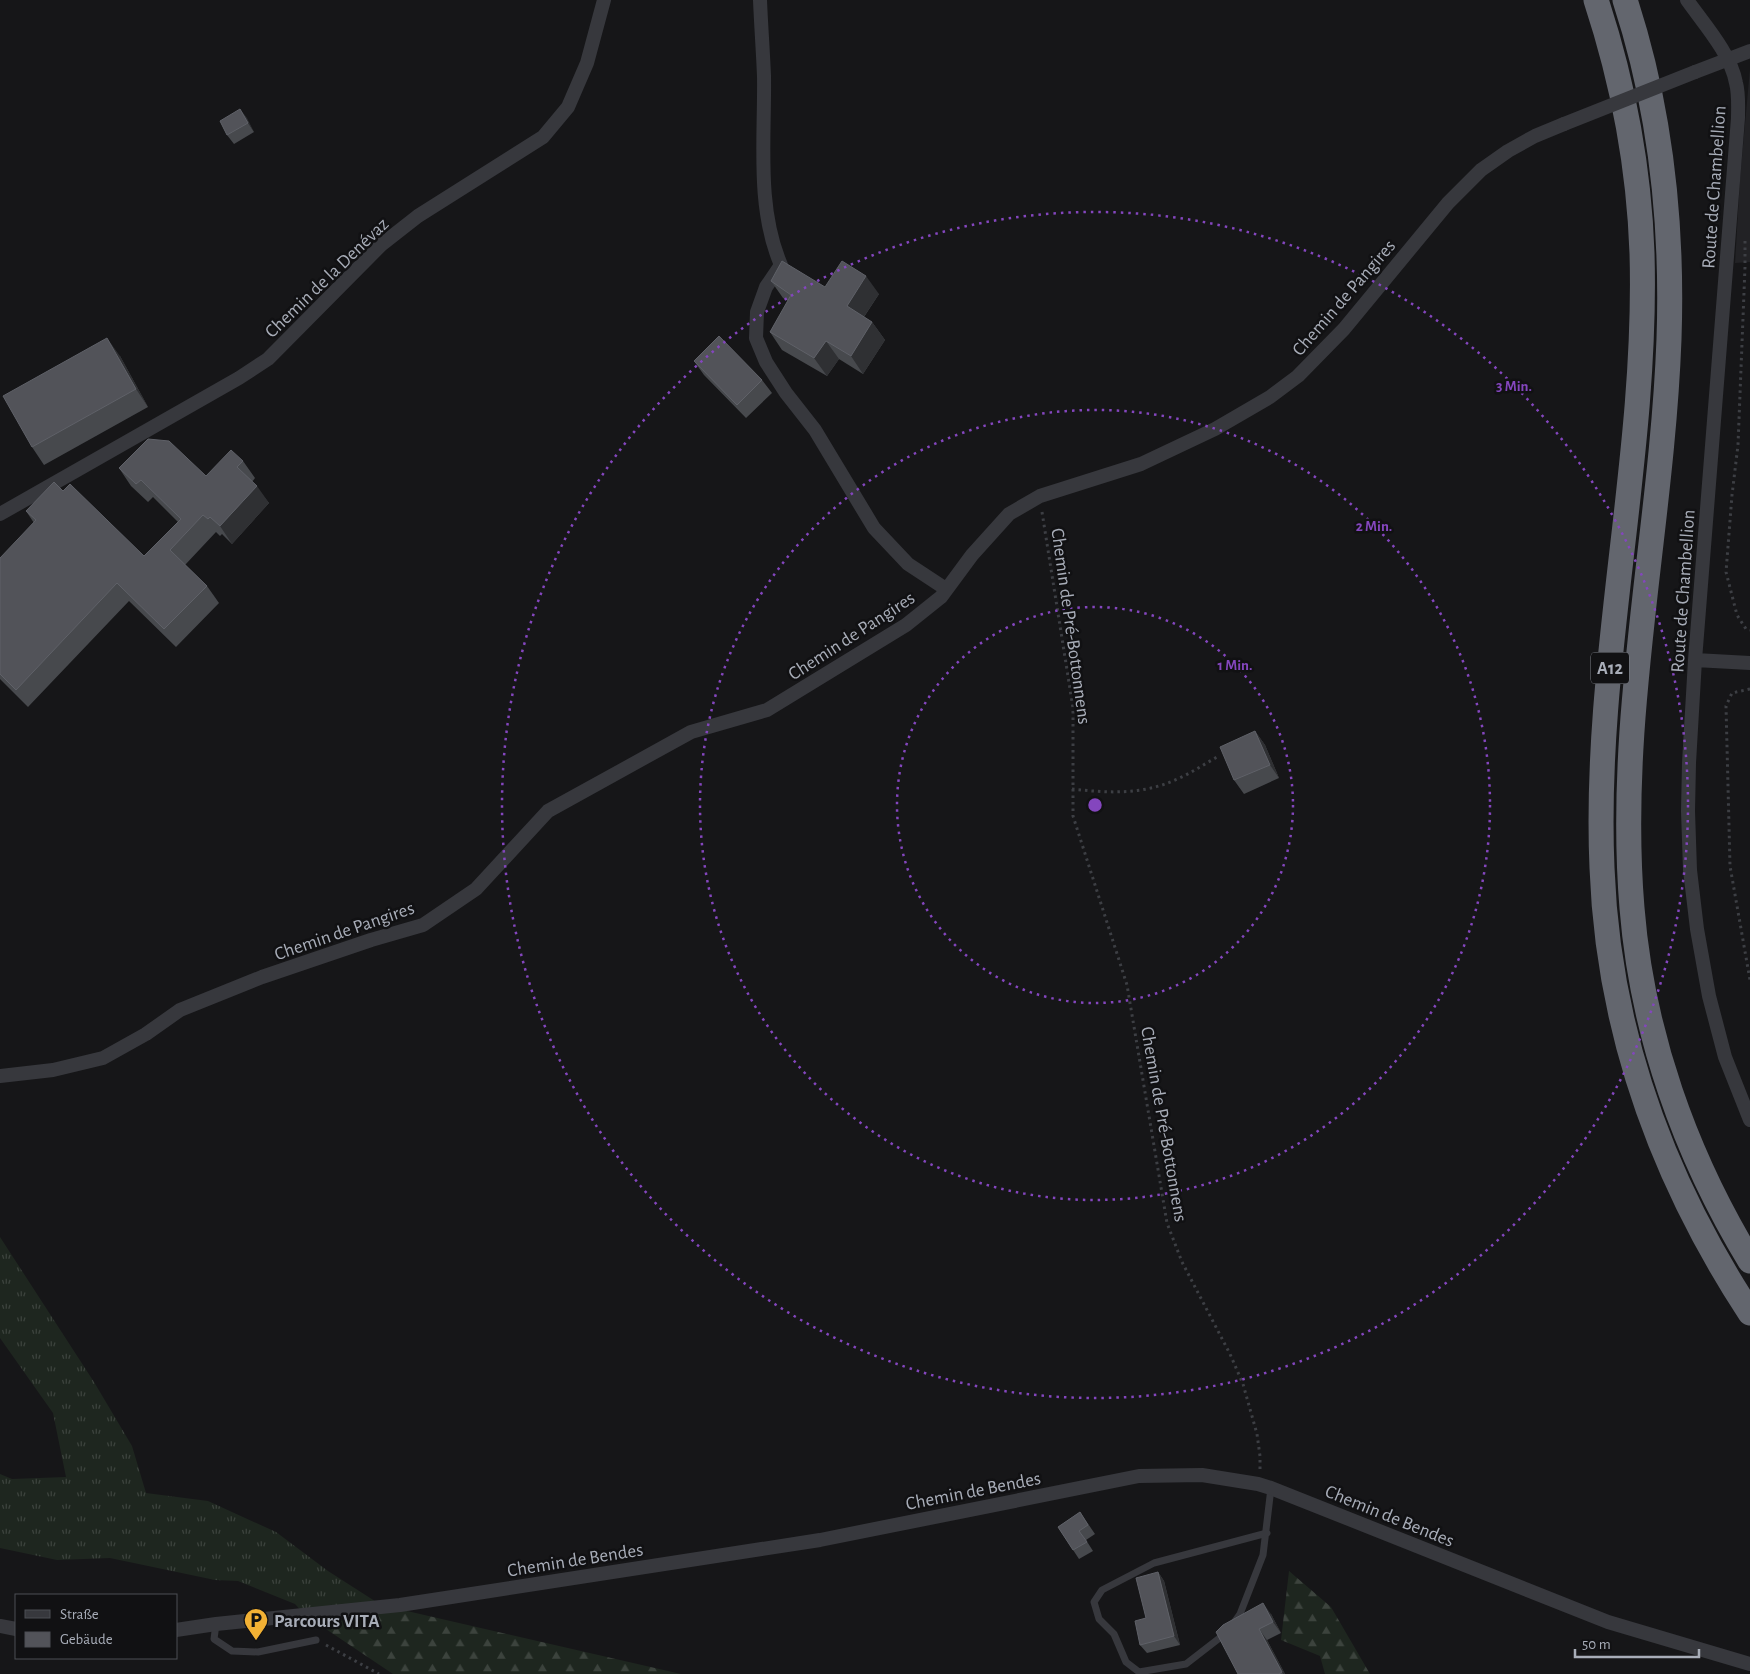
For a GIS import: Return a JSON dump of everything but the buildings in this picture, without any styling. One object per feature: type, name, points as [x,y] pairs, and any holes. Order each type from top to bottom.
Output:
[{"type":"highway","name":"A12","points":[[1596,0],[1619,78],[1628,121],[1640,208],[1642,261],[1642,340],[1639,384],[1610,664],[1602,762],[1602,868],[1608,939],[1623,1027],[1648,1111],[1664,1153],[1702,1233],[1750,1313]]},
{"type":"highway","name":"A12","points":[[1625,0],[1644,65],[1655,116],[1662,160],[1670,251],[1669,340],[1663,427],[1631,735],[1628,823],[1632,910],[1640,975],[1649,1018],[1674,1102],[1706,1181],[1750,1261]]},
{"type":"street","name":"Chemin de la Denévaz","points":[[0,514],[239,378],[268,359],[381,245],[418,216],[543,137],[568,106],[587,63],[604,0]]},
{"type":"street","points":[[760,0],[764,76],[763,163],[766,206],[773,247],[781,265],[766,287],[760,303],[757,312],[756,338],[766,362],[786,393],[815,430],[874,528],[908,564],[946,589]]},
{"type":"street","name":"Route de Chambellion","points":[[1687,0],[1728,60],[1737,84],[1738,118],[1695,660],[1689,763],[1690,870],[1697,929],[1709,996],[1725,1056],[1750,1120]]},
{"type":"street","name":"Chemin de Pangires","points":[[0,1076],[54,1070],[103,1058],[146,1034],[180,1010],[262,977],[371,940],[423,925],[476,890],[548,811],[691,732],[767,710],[906,625],[941,597],[972,555],[1009,514],[1040,496],[1141,464],[1215,429],[1270,397],[1298,376],[1344,329],[1448,202],[1481,170],[1508,151],[1535,136],[1564,124],[1750,51]]},
{"type":"street","points":[[1695,660],[1750,663]]},
{"type":"street","name":"Chemin de Bendes","points":[[178,1630],[400,1605],[820,1540],[1139,1476],[1202,1475],[1264,1486],[1608,1622],[1750,1664]]},
{"type":"street","points":[[0,1626],[15,1629]]},
{"type":"lane","points":[[1264,1486],[1266,1533],[1263,1555],[1240,1614],[1224,1636],[1186,1664],[1139,1672],[1126,1662],[1114,1634],[1099,1618],[1094,1602],[1102,1590],[1154,1563],[1266,1533]]},
{"type":"lane","points":[[216,1624],[214,1639],[232,1651],[258,1652],[316,1640]]},
{"type":"path","points":[[1745,234],[1738,445],[1726,572],[1737,615],[1746,629],[1750,630]]},
{"type":"path","name":"Chemin de Pré-Bottonnens","points":[[1040,496],[1073,708],[1073,816],[1127,985],[1167,1223],[1182,1262],[1230,1354],[1243,1384],[1257,1434],[1264,1486]]},
{"type":"path","points":[[1750,689],[1732,693],[1726,706],[1730,866],[1750,980]]},
{"type":"path","points":[[1072,789],[1108,793],[1149,789],[1175,780],[1218,756]]},
{"type":"path","points":[[316,1640],[379,1674]]},
{"type":"shaded area","points":[[1750,69],[1750,262],[1735,263],[1740,179]]},
{"type":"green space","points":[[0,1237],[94,1382],[132,1446],[146,1493],[208,1501],[276,1532],[328,1571],[381,1605],[305,1615],[295,1604],[238,1581],[215,1580],[110,1558],[57,1560],[0,1548],[0,1474],[12,1479],[66,1477],[53,1413],[0,1338]]},
{"type":"green space","points":[[1289,1571],[1331,1607],[1370,1674],[1325,1674],[1320,1656],[1281,1640]]},
{"type":"green space","points":[[381,1605],[681,1674],[393,1674],[305,1615]]},
{"type":"place","name":"Parcours VITA","points":[[256,1641]]}]
